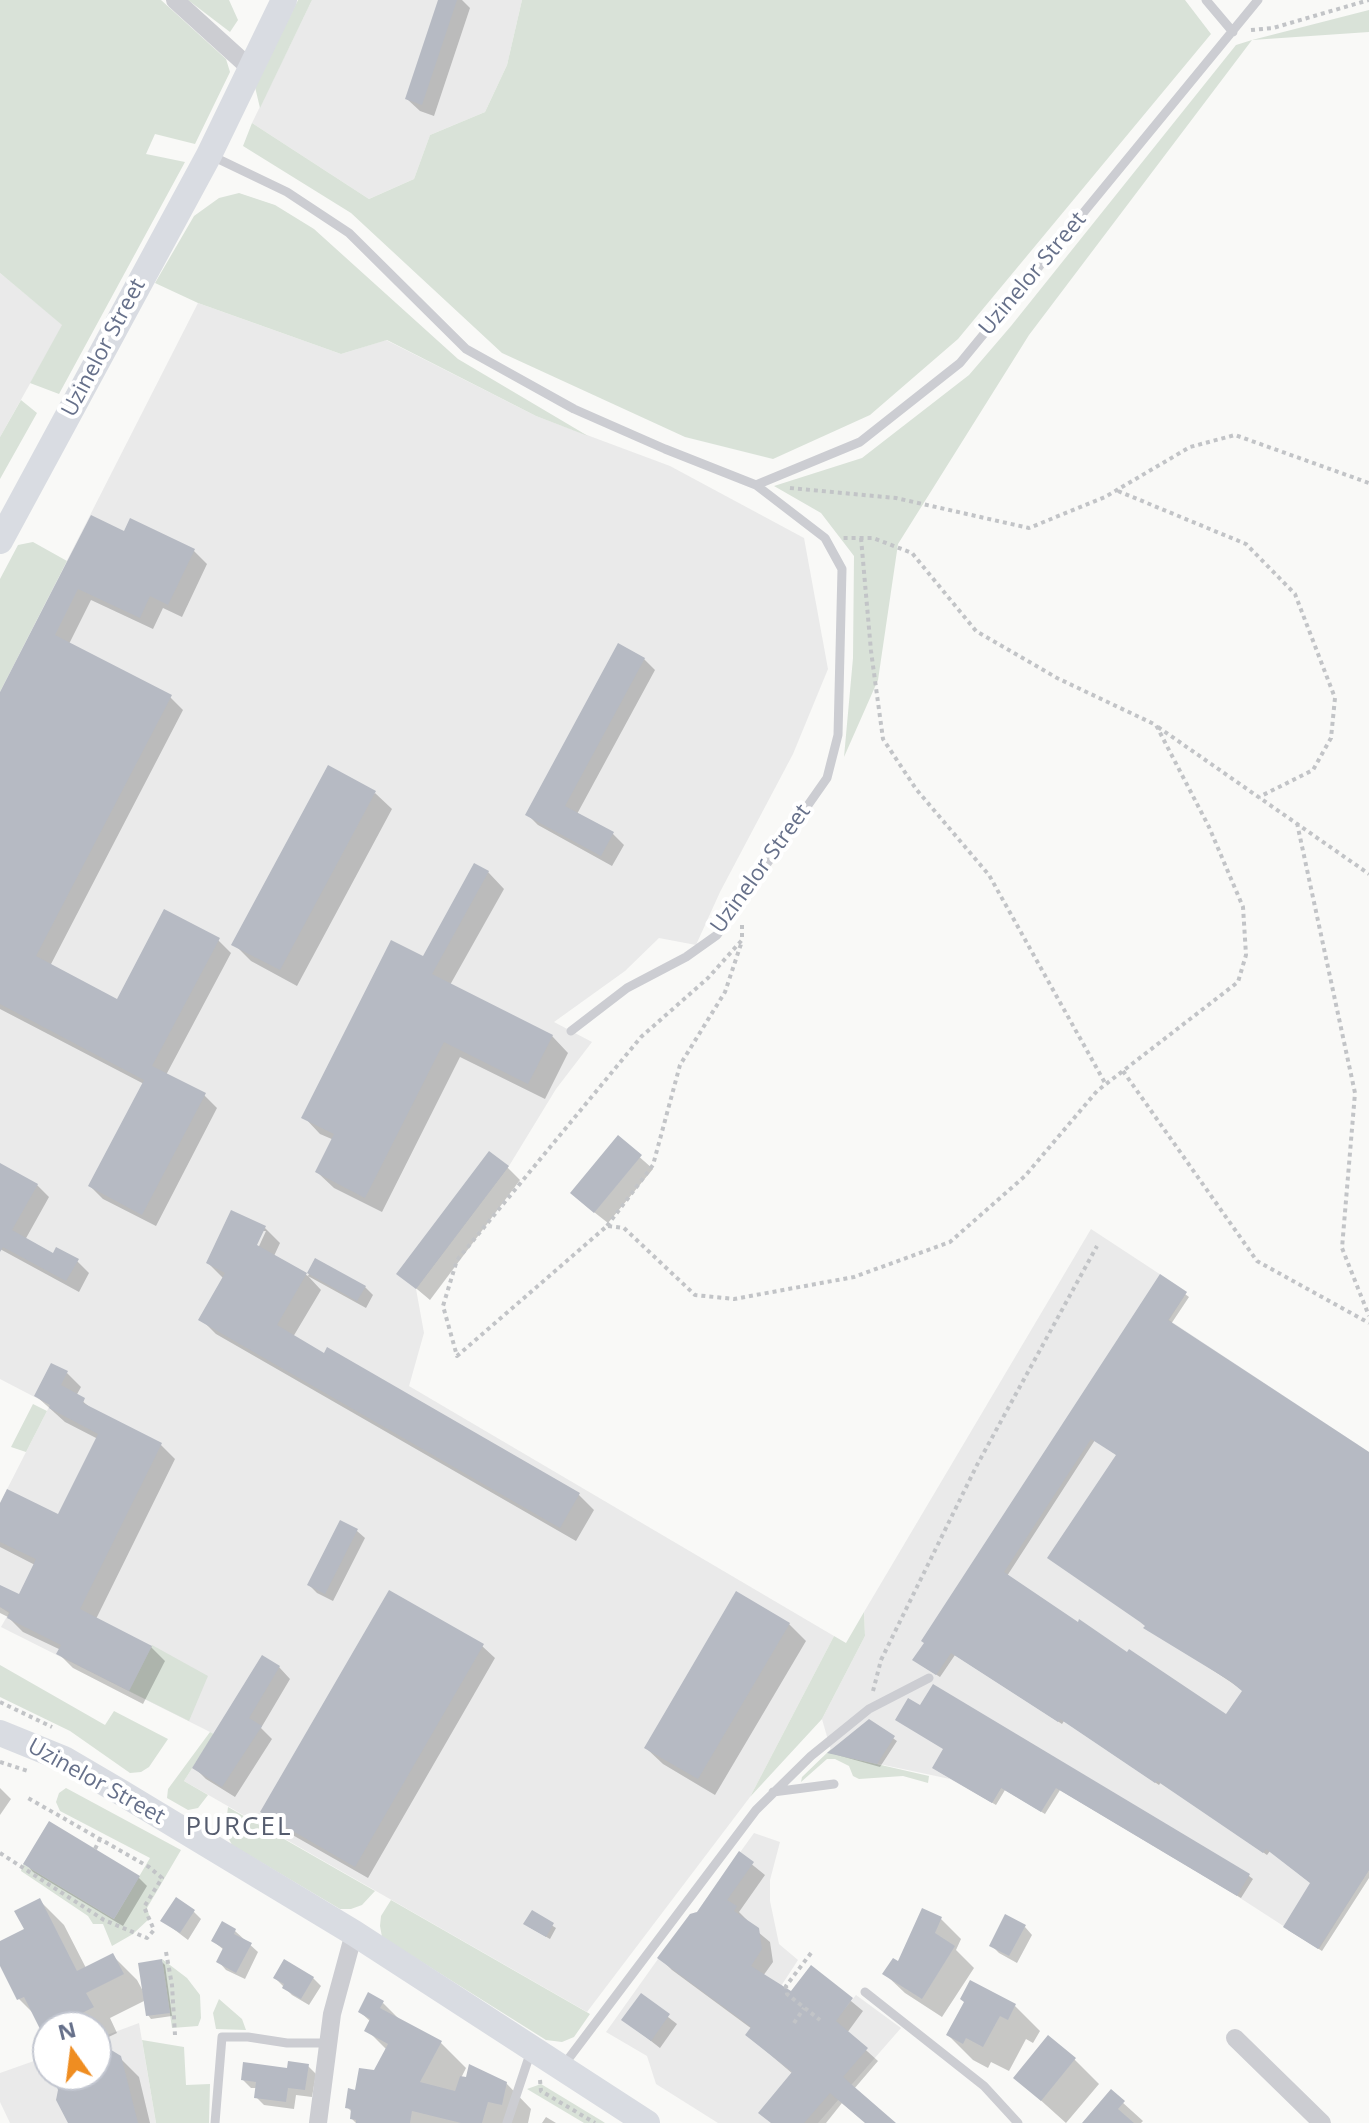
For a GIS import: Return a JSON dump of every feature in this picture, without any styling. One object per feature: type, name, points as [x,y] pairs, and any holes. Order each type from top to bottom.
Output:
[{"type":"street","points":[[175,0],[250,68]]},
{"type":"street","name":"Uzinelor Street","points":[[0,541],[209,155],[284,0]]},
{"type":"street","name":"Uzinelor Street","points":[[0,1733],[64,1759],[354,1933],[531,2050],[550,2073],[647,2123]]},
{"type":"street","points":[[318,2123],[332,2014],[354,1933]]},
{"type":"street","points":[[1235,2038],[1322,2123]]},
{"type":"lane","points":[[1206,0],[1233,32]]},
{"type":"lane","name":"Uzinelor Street","points":[[756,485],[860,442],[960,363],[1258,0]]},
{"type":"lane","name":"Uzinelor Street","points":[[209,155],[287,192],[349,233],[466,349],[574,409],[756,485],[825,538],[842,569],[838,735],[827,778],[717,935],[686,957],[627,988],[571,1031]]},
{"type":"lane","points":[[550,2073],[773,1792],[869,1709],[929,1678]]},
{"type":"lane","points":[[773,1792],[834,1784]]},
{"type":"lane","points":[[865,1992],[984,2086],[1018,2123]]},
{"type":"lane","points":[[215,2123],[222,2037],[328,2043]]},
{"type":"lane","points":[[507,2123],[531,2050]]},
{"type":"path","points":[[1233,32],[1273,28],[1369,0]]},
{"type":"path","points":[[756,485],[896,498],[1029,528],[1116,490],[1190,447],[1235,435],[1369,483]]},
{"type":"path","points":[[1116,490],[1246,544],[1295,594],[1335,698],[1331,738],[1313,770],[1259,797]]},
{"type":"path","points":[[825,538],[873,538],[912,553],[976,631],[1057,678],[1156,725],[1369,874]]},
{"type":"path","points":[[861,538],[883,739],[916,789],[989,875],[1106,1084]]},
{"type":"path","points":[[607,1226],[624,1228],[695,1295],[734,1299],[854,1277],[950,1242],[1025,1176],[1097,1091],[1238,982],[1246,955],[1243,907],[1209,827],[1156,725]]},
{"type":"path","points":[[1297,823],[1355,1093],[1342,1248],[1369,1316]]},
{"type":"path","points":[[742,940],[708,978],[641,1037],[457,1260],[443,1306],[457,1356],[607,1226],[653,1165],[680,1065],[725,992],[742,940],[743,899]]},
{"type":"path","points":[[1123,1071],[1257,1261],[1369,1323]]},
{"type":"path","points":[[869,1709],[881,1660],[929,1562],[977,1465],[1097,1246]]},
{"type":"path","points":[[0,1853],[104,1920],[147,1938],[154,1930],[144,1907],[162,1878],[149,1867],[28,1798]]},
{"type":"path","points":[[95,1849],[100,1839]]},
{"type":"path","points":[[166,1952],[172,1985],[175,2035]]},
{"type":"path","points":[[811,1953],[786,1986],[787,1994],[820,2020]]},
{"type":"path","points":[[810,2012],[815,2005]]},
{"type":"path","points":[[794,2023],[805,2008]]},
{"type":"path","points":[[550,2073],[541,2091],[595,2123]]},
{"type":"shaded area","points":[[0,0],[161,0],[226,59],[230,72],[195,144],[155,134],[146,154],[185,162],[59,394],[30,383],[62,325],[0,273]]},
{"type":"shaded area","points":[[188,0],[229,0],[238,20],[230,32]]},
{"type":"shaded area","points":[[298,0],[312,0],[260,108],[255,87]]},
{"type":"shaded area","points":[[312,0],[522,0],[507,65],[485,112],[430,135],[414,179],[369,199],[252,123]]},
{"type":"shaded area","points":[[522,0],[1185,0],[1211,34],[958,339],[870,415],[773,459],[685,437],[502,353],[351,213],[243,146],[252,123],[369,199],[414,179],[430,135],[485,112],[507,65]]},
{"type":"shaded area","points":[[1369,10],[1369,32],[1252,40]]},
{"type":"shaded area","points":[[1252,40],[1029,335],[898,544],[878,680],[844,757],[853,658],[854,556],[821,513],[774,486],[862,458],[969,375],[1236,45]]},
{"type":"shaded area","points":[[239,193],[275,205],[314,229],[458,359],[588,436],[536,416],[387,340],[341,354],[198,303],[155,283],[194,216],[219,198]]},
{"type":"shaded area","points":[[0,273],[63,325],[0,437]]},
{"type":"shaded area","points":[[198,303],[341,354],[386,340],[536,416],[670,466],[804,538],[828,669],[793,754],[720,892],[696,945],[659,938],[625,971],[554,1022],[592,1042],[556,1089],[509,1166],[416,1289],[424,1333],[409,1386],[834,1636],[750,1797],[587,2012],[184,1781],[214,1734],[1,1627],[9,1613],[0,1607],[0,1503],[50,1405],[0,1379],[0,692]]},
{"type":"shaded area","points":[[21,400],[37,413],[0,479],[0,437]]},
{"type":"shaded area","points":[[33,542],[67,561],[0,692],[0,579],[18,545]]},
{"type":"shaded area","points":[[1091,1229],[1187,1292],[1169,1320],[1369,1452],[1369,1870],[1319,1949],[1056,1788],[1001,1788],[992,1803],[950,1779],[832,1754],[822,1719],[865,1636],[864,1612]]},
{"type":"shaded area","points":[[33,1404],[47,1411],[26,1452],[11,1447]]},
{"type":"shaded area","points":[[864,1612],[865,1636],[822,1719],[750,1797],[834,1636],[846,1643]]},
{"type":"shaded area","points":[[152,1645],[208,1676],[189,1721],[129,1691]]},
{"type":"shaded area","points":[[0,1665],[105,1725],[114,1711],[168,1739],[149,1767],[130,1773],[70,1731],[0,1697]]},
{"type":"shaded area","points":[[210,1732],[214,1734],[184,1781],[208,1795],[198,1808],[188,1810],[167,1798],[168,1789]]},
{"type":"shaded area","points":[[831,1749],[833,1754],[929,1776],[928,1783],[903,1776],[859,1779],[853,1776],[849,1766],[835,1759],[827,1759],[801,1782],[802,1777]]},
{"type":"shaded area","points":[[66,1788],[181,1850],[147,1908],[150,1918],[133,1934],[112,1946],[103,1924],[93,1924],[88,1916],[21,1871],[23,1864],[114,1919],[150,1858],[60,1811],[56,1802],[59,1793]]},
{"type":"shaded area","points":[[228,1807],[375,1891],[362,1905],[340,1909],[232,1845],[225,1831]]},
{"type":"shaded area","points":[[754,1833],[780,1842],[770,1880],[770,1901],[779,1944],[798,1960],[745,2035],[792,2072],[856,1995],[901,2028],[818,2123],[718,2123],[656,2084],[647,2056],[606,2032],[690,1914],[697,1912]]},
{"type":"shaded area","points":[[391,1900],[590,2014],[574,2037],[562,2042],[546,2040],[382,1937],[381,1916]]},
{"type":"shaded area","points":[[162,1959],[187,1978],[200,1995],[201,2018],[198,2026],[172,2028]]},
{"type":"shaded area","points":[[219,1999],[242,2019],[246,2030],[216,2029],[213,2013]]},
{"type":"shaded area","points":[[139,2023],[156,2123],[10,2123],[0,2102],[0,2073],[32,2062],[32,2091],[112,2091],[112,2033]]},
{"type":"shaded area","points":[[142,2040],[184,2047],[186,2085],[210,2084],[209,2123],[156,2123]]},
{"type":"shaded area","points":[[541,2084],[605,2123],[584,2123],[527,2089]]},
{"type":"building","points":[[438,0],[457,0],[422,105],[405,99]]},
{"type":"building","points":[[91,515],[124,531],[130,518],[195,549],[168,605],[150,596],[140,618],[78,589],[55,635],[172,695],[36,956],[117,999],[164,909],[220,938],[152,1066],[206,1093],[142,1215],[88,1186],[144,1080],[0,1004],[0,692]]},
{"type":"building","points":[[618,643],[645,658],[565,806],[614,832],[601,856],[525,815]]},
{"type":"building","points":[[328,765],[376,791],[280,970],[231,945]]},
{"type":"building","points":[[474,863],[489,871],[432,974],[553,1035],[528,1084],[444,1042],[365,1198],[315,1172],[334,1134],[301,1118],[391,940],[423,956]]},
{"type":"building","points":[[618,1135],[642,1155],[594,1213],[570,1193]]},
{"type":"building","points":[[489,1151],[509,1166],[416,1289],[396,1274]]},
{"type":"building","points":[[0,1163],[38,1184],[12,1230],[53,1253],[56,1247],[79,1259],[66,1281],[3,1247],[0,1252]]},
{"type":"building","points":[[231,1210],[266,1226],[257,1245],[307,1273],[277,1325],[324,1353],[327,1347],[580,1493],[560,1528],[198,1320],[225,1273],[206,1263]]},
{"type":"building","points":[[315,1258],[366,1286],[357,1301],[307,1273]]},
{"type":"building","points":[[1160,1274],[1187,1292],[1168,1320],[1369,1452],[1369,1870],[1318,1949],[1283,1927],[1310,1883],[1266,1849],[1263,1853],[1157,1781],[1155,1783],[1060,1719],[1058,1722],[951,1653],[936,1675],[912,1660],[924,1643],[921,1641]],"holes":[[[1091,1439],[1116,1455],[1047,1558],[1140,1622],[1145,1626],[1143,1628],[1242,1691],[1226,1714],[1129,1649],[1127,1652],[1079,1619],[1078,1622],[1004,1572]]]},
{"type":"building","points":[[51,1363],[68,1371],[61,1385],[85,1398],[83,1403],[162,1443],[80,1609],[152,1646],[129,1691],[56,1654],[61,1645],[7,1618],[10,1612],[0,1607],[0,1585],[19,1594],[36,1559],[0,1542],[0,1503],[7,1489],[58,1514],[98,1434],[49,1408],[50,1405],[34,1396]]},
{"type":"building","points":[[340,1520],[358,1529],[325,1594],[307,1585]]},
{"type":"building","points":[[389,1590],[484,1644],[355,1867],[260,1812]]},
{"type":"building","points":[[736,1591],[790,1623],[698,1779],[644,1748]]},
{"type":"building","points":[[262,1655],[280,1666],[249,1718],[262,1726],[222,1787],[192,1768]]},
{"type":"building","points":[[933,1684],[1250,1874],[1237,1896],[1056,1788],[1041,1812],[1001,1788],[992,1803],[932,1768],[943,1749],[895,1720],[908,1698],[920,1705]]},
{"type":"building","points":[[869,1719],[895,1736],[877,1764],[827,1753]]},
{"type":"building","points":[[49,1821],[140,1876],[114,1919],[23,1864]]},
{"type":"building","points":[[739,1851],[754,1862],[727,1900],[737,1906],[734,1911],[759,1928],[762,1949],[751,1966],[791,1991],[811,1965],[853,1998],[836,2021],[868,2048],[843,2077],[896,2123],[865,2123],[830,2093],[804,2123],[771,2123],[758,2113],[792,2072],[745,2035],[751,2027],[657,1958],[690,1914],[697,1912]]},
{"type":"building","points":[[176,1897],[195,1910],[180,1933],[160,1921]]},
{"type":"building","points":[[40,1898],[77,1971],[113,1953],[124,1974],[86,1993],[94,2007],[86,2011],[32,2013],[24,1997],[17,2000],[0,1966],[0,1941],[24,1929],[14,1911]]},
{"type":"building","points":[[922,1908],[942,1917],[935,1933],[955,1946],[922,1999],[882,1974],[893,1958],[898,1961]]},
{"type":"building","points":[[532,1910],[554,1923],[546,1937],[523,1924]]},
{"type":"building","points":[[1005,1914],[1026,1925],[1009,1956],[989,1946]]},
{"type":"building","points":[[222,1921],[236,1929],[234,1934],[252,1943],[236,1973],[216,1962],[223,1948],[211,1941]]},
{"type":"building","points":[[162,1959],[170,2013],[146,2016],[138,1963]]},
{"type":"building","points":[[284,1959],[314,1977],[301,1999],[282,1988],[284,1984],[273,1978]]},
{"type":"building","points":[[970,1980],[1016,2004],[1008,2020],[1000,2016],[983,2047],[966,2038],[963,2044],[946,2035],[964,2002],[960,1999]]},
{"type":"building","points":[[368,1992],[384,2001],[380,2008],[442,2041],[420,2082],[455,2091],[460,2076],[466,2077],[469,2064],[507,2082],[502,2105],[488,2102],[482,2123],[461,2123],[412,2111],[410,2123],[356,2123],[356,2120],[350,2119],[351,2109],[345,2108],[348,2088],[355,2090],[359,2068],[374,2070],[388,2044],[364,2031],[370,2019],[358,2012]]},
{"type":"building","points":[[641,1993],[670,2014],[651,2041],[621,2020]]},
{"type":"building","points":[[1048,2035],[1076,2058],[1041,2101],[1013,2078]]},
{"type":"building","points":[[112,2050],[121,2056],[138,2123],[68,2123],[56,2100],[58,2091],[112,2091]]},
{"type":"building","points":[[288,2061],[309,2064],[305,2090],[288,2088],[286,2102],[254,2098],[256,2082],[241,2080],[243,2062],[287,2068]]},
{"type":"building","points":[[1111,2089],[1125,2101],[1118,2109],[1134,2123],[1082,2123]]},
{"type":"district","name":"PURCEL","points":[[239,1828]]}]
